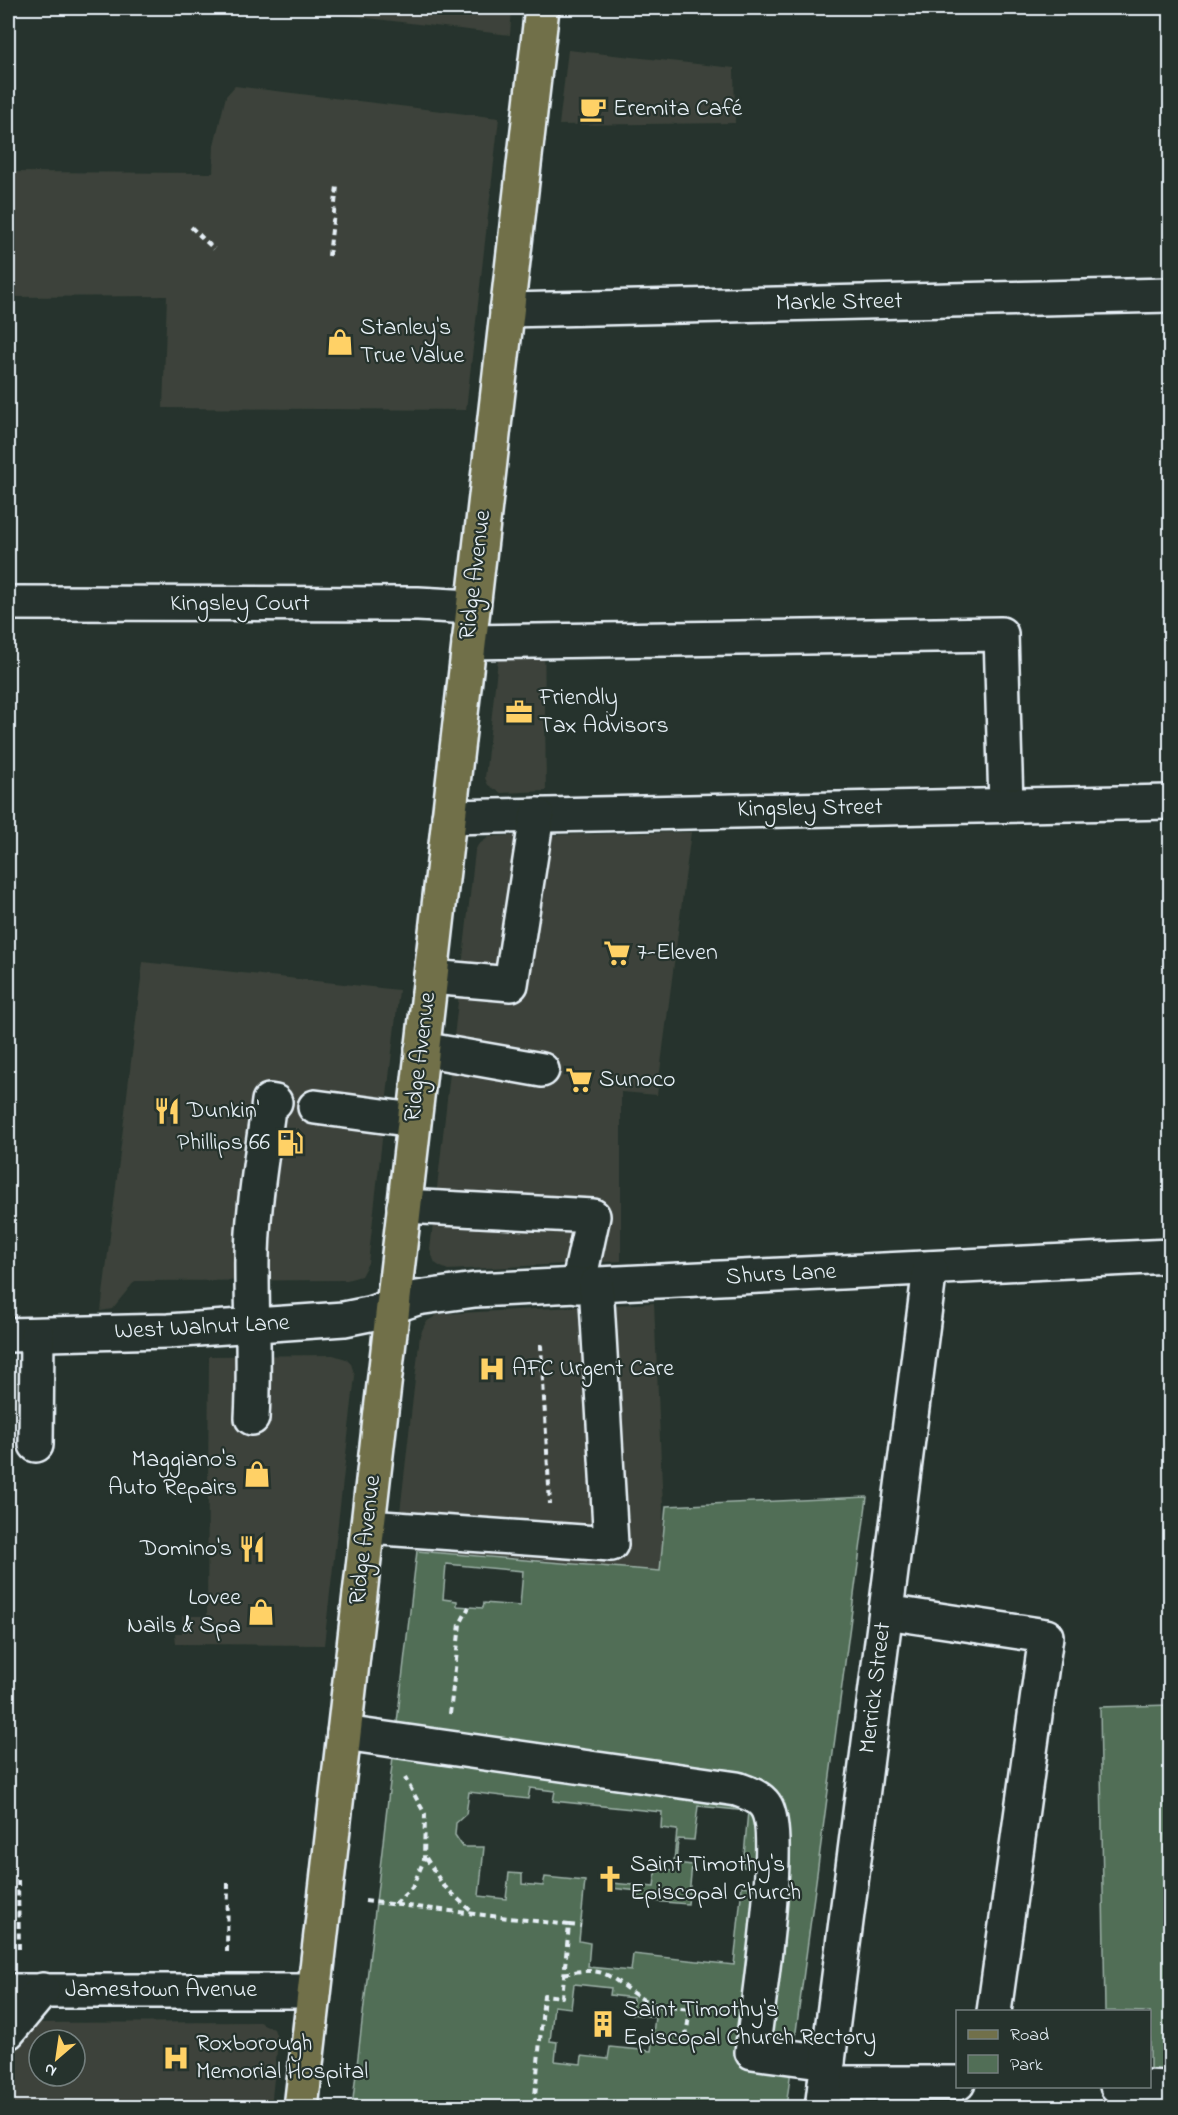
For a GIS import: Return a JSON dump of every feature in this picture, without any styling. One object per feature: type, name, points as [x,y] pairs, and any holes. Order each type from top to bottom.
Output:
[{"type":"main road","name":"Ridge Avenue","points":[[301,2108],[542,8]]},
{"type":"street","name":"Markle Street","points":[[507,310],[1170,295]]},
{"type":"street","name":"Kingsley Court","points":[[8,603],[418,604],[472,607]]},
{"type":"street","points":[[469,642],[1000,634],[1006,805]]},
{"type":"street","name":"Kingsley Street","points":[[449,817],[1170,802]]},
{"type":"street","points":[[431,977],[511,984],[537,815]]},
{"type":"street","points":[[422,1049],[542,1070]]},
{"type":"street","points":[[252,1418],[254,1226],[269,1101],[275,1102]]},
{"type":"street","points":[[315,1107],[414,1120]]},
{"type":"street","points":[[368,1527],[611,1544],[587,1285],[593,1216],[404,1206]]},
{"type":"street","name":"Shurs Lane","points":[[394,1306],[442,1293],[1170,1257]]},
{"type":"street","name":"Merrick Street","points":[[825,2084],[930,1268]]},
{"type":"street","name":"West Walnut Lane","points":[[22,1335],[344,1319],[394,1306]]},
{"type":"street","points":[[22,1335],[36,1445]]},
{"type":"street","points":[[886,1612],[1046,1636],[994,2010]]},
{"type":"street","points":[[344,1733],[737,1789],[753,1795],[765,1804],[770,1816],[772,1851],[752,2052],[825,2084],[956,2083]]},
{"type":"street","points":[[8,2032],[43,1990]]},
{"type":"street","name":"Jamestown Avenue","points":[[8,1991],[315,1991]]},
{"type":"street","points":[[1151,2087],[1170,2088]]},
{"type":"path","points":[[329,256],[337,186]]},
{"type":"path","points":[[191,227],[214,249]]},
{"type":"path","points":[[538,1346],[542,1346],[547,1484],[550,1504],[560,1503]]},
{"type":"path","points":[[446,1746],[460,1624],[469,1607]]},
{"type":"path","points":[[395,1904],[412,1888],[420,1874],[424,1856],[425,1814],[400,1770]]},
{"type":"path","points":[[424,1856],[443,1885],[474,1914]]},
{"type":"path","points":[[18,1880],[19,1951]]},
{"type":"path","points":[[227,1952],[228,1883]]},
{"type":"path","points":[[365,1901],[581,1926]]},
{"type":"path","points":[[534,2108],[544,1995],[561,1996],[569,1925]]},
{"type":"path","points":[[564,1974],[587,1970],[599,1971],[612,1976],[646,2002],[690,2008],[686,2043]]},
{"type":"shaded area","points":[[284,8],[512,8],[510,35]]},
{"type":"shaded area","points":[[568,50],[734,68],[735,123],[559,125]]},
{"type":"shaded area","points":[[235,86],[499,118],[466,410],[163,408],[167,296],[8,297],[8,172],[213,173],[214,145],[226,96]]},
{"type":"shaded area","points":[[501,631],[544,631],[546,791],[501,793],[488,785],[485,778]]},
{"type":"shaded area","points":[[691,832],[657,1095],[621,1092],[621,1261],[448,1270],[441,1267],[435,1263],[430,1250],[475,851],[478,845],[489,837],[498,836]]},
{"type":"shaded area","points":[[143,962],[399,990],[368,1263],[361,1276],[347,1280],[135,1281],[112,1309],[101,1311]]},
{"type":"shaded area","points":[[654,1303],[663,1507],[662,1571],[396,1548],[420,1335],[426,1322],[439,1314]]},
{"type":"shaded area","points":[[333,1355],[346,1359],[351,1364],[355,1376],[324,1645],[176,1644],[175,1633],[182,1633],[182,1616],[207,1616],[209,1356]]},
{"type":"shaded area","name":"Roxborough Memorial Hospital","points":[[259,2022],[274,2029],[278,2041],[271,2107],[8,2107],[8,2023]]},
{"type":"green space","points":[[867,1497],[786,2107],[352,2108],[417,1551],[660,1571],[666,1506]],"holes":[[[446,1564],[523,1571],[520,1606],[484,1603],[483,1608],[457,1606],[457,1601],[443,1599]],[[530,1788],[555,1791],[553,1801],[662,1812],[661,1828],[677,1830],[673,1871],[656,1869],[654,1887],[612,1883],[611,1888],[639,1891],[639,1900],[688,1904],[692,1865],[676,1863],[678,1839],[694,1840],[698,1806],[748,1811],[743,1867],[760,1868],[759,1888],[742,1886],[734,1965],[633,1954],[631,1971],[588,1967],[590,1943],[579,1941],[585,1881],[545,1877],[543,1886],[522,1884],[522,1874],[509,1873],[506,1899],[479,1896],[484,1847],[463,1847],[455,1835],[456,1823],[466,1814],[469,1792],[528,1799]],[[574,1984],[611,1988],[610,1995],[633,1998],[632,2014],[655,2017],[651,2051],[610,2047],[608,2059],[582,2056],[581,2064],[555,2061],[557,2042],[550,2041],[554,2006],[571,2008]]]},
{"type":"green space","points":[[1170,1705],[1170,2071],[1151,2071],[1151,2010],[1105,2010],[1100,1707]]},
{"type":"place","name":"Eremita Café","points":[[593,109]]},
{"type":"place","name":"Stanley's True Value","points":[[340,342]]},
{"type":"place","name":"Friendly Tax Advisors","points":[[519,712]]},
{"type":"place","name":"7-Eleven","points":[[617,953]]},
{"type":"place","name":"Sunoco","points":[[579,1080]]},
{"type":"place","name":"Dunkin'","points":[[167,1111]]},
{"type":"place","name":"Phillips 66","points":[[290,1143]]},
{"type":"place","name":"AFC Urgent Care","points":[[492,1369]]},
{"type":"place","name":"Maggiano's Auto Repairs","points":[[257,1474]]},
{"type":"place","name":"Domino's","points":[[252,1549]]},
{"type":"place","name":"Lovee Nails & Spa","points":[[261,1612]]},
{"type":"place","name":"Saint Timothy's Episcopal Church","points":[[610,1879]]},
{"type":"place","name":"Saint Timothy's Episcopal Church Rectory","points":[[603,2024]]},
{"type":"place","name":"Roxborough Memorial Hospital","points":[[176,2058]]}]
